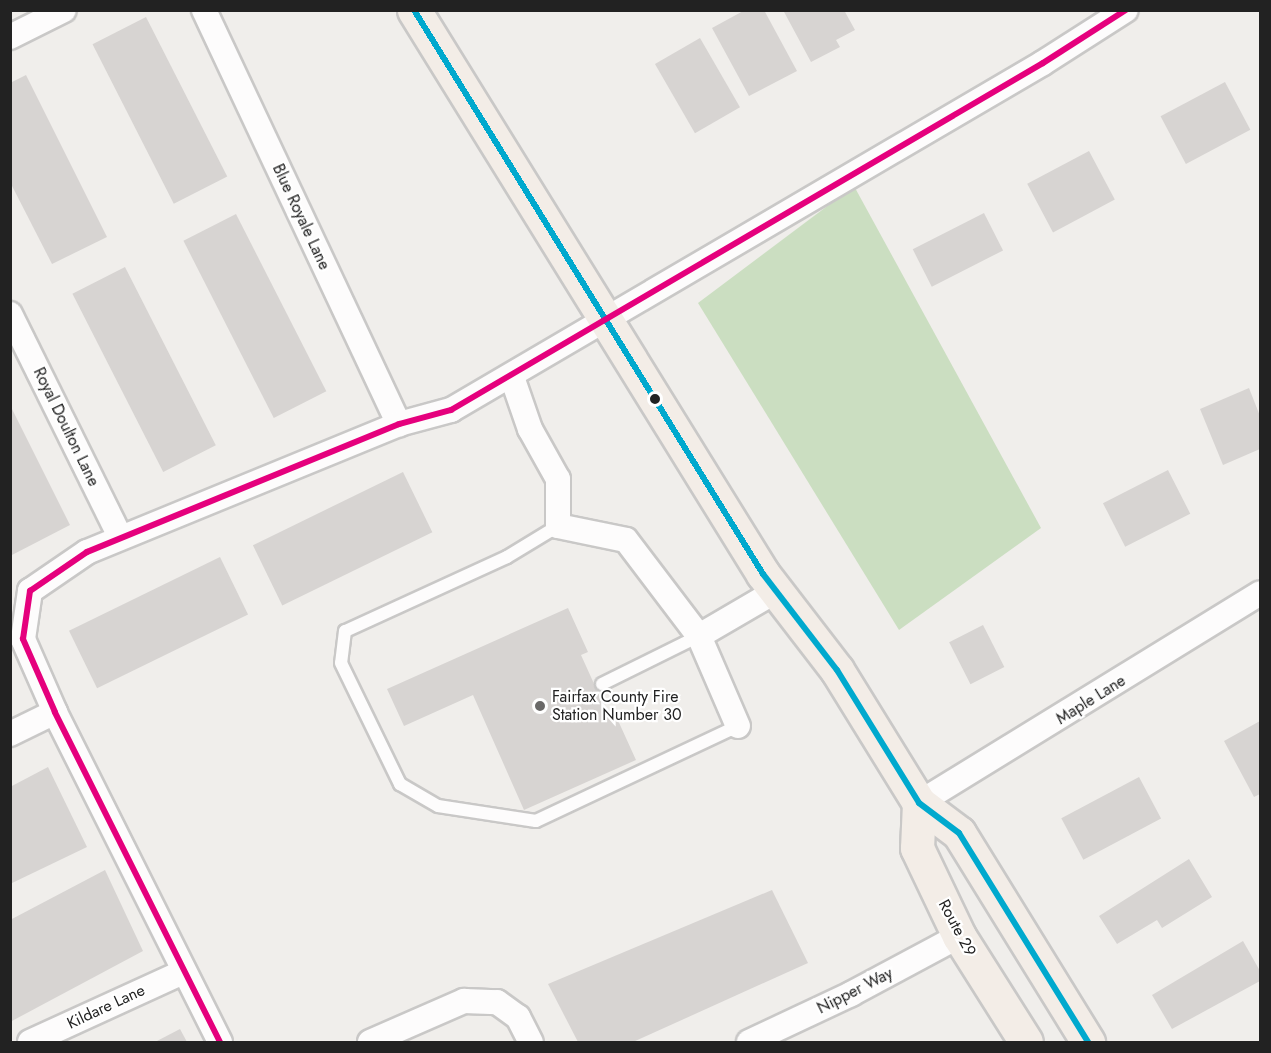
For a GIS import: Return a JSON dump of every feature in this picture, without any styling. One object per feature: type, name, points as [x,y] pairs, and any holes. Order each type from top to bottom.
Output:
[{"type":"main road","points":[[414,10],[776,591],[837,670],[919,803],[959,834],[1088,1042]]},
{"type":"main road","name":"Route 29","points":[[919,803],[917,848],[959,936],[1026,1042]]},
{"type":"street","points":[[10,37],[64,10]]},
{"type":"street","name":"Blue Royale Lane","points":[[204,10],[399,424]]},
{"type":"street","points":[[220,1042],[55,712],[23,639],[30,591],[87,552],[120,537],[399,424],[451,410],[512,377],[606,318],[1042,63],[1126,10]]},
{"type":"street","name":"Royal Doulton Lane","points":[[11,318],[120,537]]},
{"type":"street","points":[[512,377],[530,429],[558,479],[558,526],[626,540],[699,636],[738,726]]},
{"type":"street","points":[[699,636],[776,591]]},
{"type":"street","name":"Maple Lane","points":[[919,803],[1260,593]]},
{"type":"street","points":[[10,734],[55,712]]},
{"type":"street","name":"Nipper Way","points":[[749,1042],[850,994],[959,936]]},
{"type":"street","name":"Kildare Lane","points":[[30,1042],[183,972]]},
{"type":"street","points":[[370,1042],[464,1000],[497,1002],[518,1017],[531,1042]]},
{"type":"lane","points":[[558,526],[507,557],[345,631],[341,663],[400,784],[438,806],[536,821],[738,726]]},
{"type":"lane","points":[[602,684],[699,636]]},
{"type":"green space","points":[[854,186],[1041,528],[899,630],[698,303]]},
{"type":"building","points":[[745,10],[764,10],[797,71],[749,96],[712,28]]},
{"type":"building","points":[[783,10],[844,10],[855,30],[836,40],[840,47],[811,62]]},
{"type":"building","points":[[146,17],[227,176],[174,204],[93,44]]},
{"type":"building","points":[[700,38],[740,107],[695,133],[655,64]]},
{"type":"building","points":[[26,75],[107,237],[52,264],[10,182],[10,83]]},
{"type":"building","points":[[1225,82],[1250,130],[1186,164],[1161,116]]},
{"type":"building","points":[[1089,151],[1115,200],[1053,232],[1027,184]]},
{"type":"building","points":[[984,213],[1003,250],[932,287],[913,249]]},
{"type":"building","points":[[236,214],[326,391],[274,418],[183,241]]},
{"type":"building","points":[[125,267],[216,445],[163,472],[72,294]]},
{"type":"building","points":[[1249,388],[1260,416],[1260,449],[1223,465],[1200,409]]},
{"type":"building","points":[[10,405],[70,525],[10,556]]},
{"type":"building","points":[[1168,470],[1190,514],[1125,547],[1103,503]]},
{"type":"building","points":[[403,472],[432,532],[282,605],[253,545]]},
{"type":"building","points":[[220,557],[248,615],[97,688],[69,631]]},
{"type":"building","name":"Fairfax County Fire Station Number 30","points":[[568,608],[588,652],[581,655],[610,719],[616,716],[636,760],[524,810],[473,695],[404,726],[387,689]]},
{"type":"building","points":[[983,625],[1004,667],[970,684],[949,642]]},
{"type":"building","points":[[1260,721],[1260,794],[1254,797],[1224,741]]},
{"type":"building","points":[[48,767],[87,847],[10,884],[10,787]]},
{"type":"building","points":[[1139,777],[1161,818],[1083,860],[1061,818]]},
{"type":"building","points":[[1189,859],[1212,897],[1162,928],[1157,920],[1117,944],[1099,916]]},
{"type":"building","points":[[105,870],[143,951],[10,1022],[10,920]]},
{"type":"building","points":[[772,890],[808,963],[633,1042],[578,1042],[548,984]]},
{"type":"building","points":[[1243,941],[1260,971],[1260,981],[1172,1029],[1152,995]]},
{"type":"building","points":[[180,1029],[187,1042],[155,1042]]},
{"type":"transit line","points":[[414,10],[763,574],[837,670],[919,803],[959,833],[1088,1042]]},
{"type":"transit line","points":[[220,1042],[55,712],[23,639],[30,591],[87,552],[399,424],[451,410],[1043,63],[1126,10]]},
{"type":"place","name":"Fairfax County Fire Station Number 30","points":[[540,706]]}]
